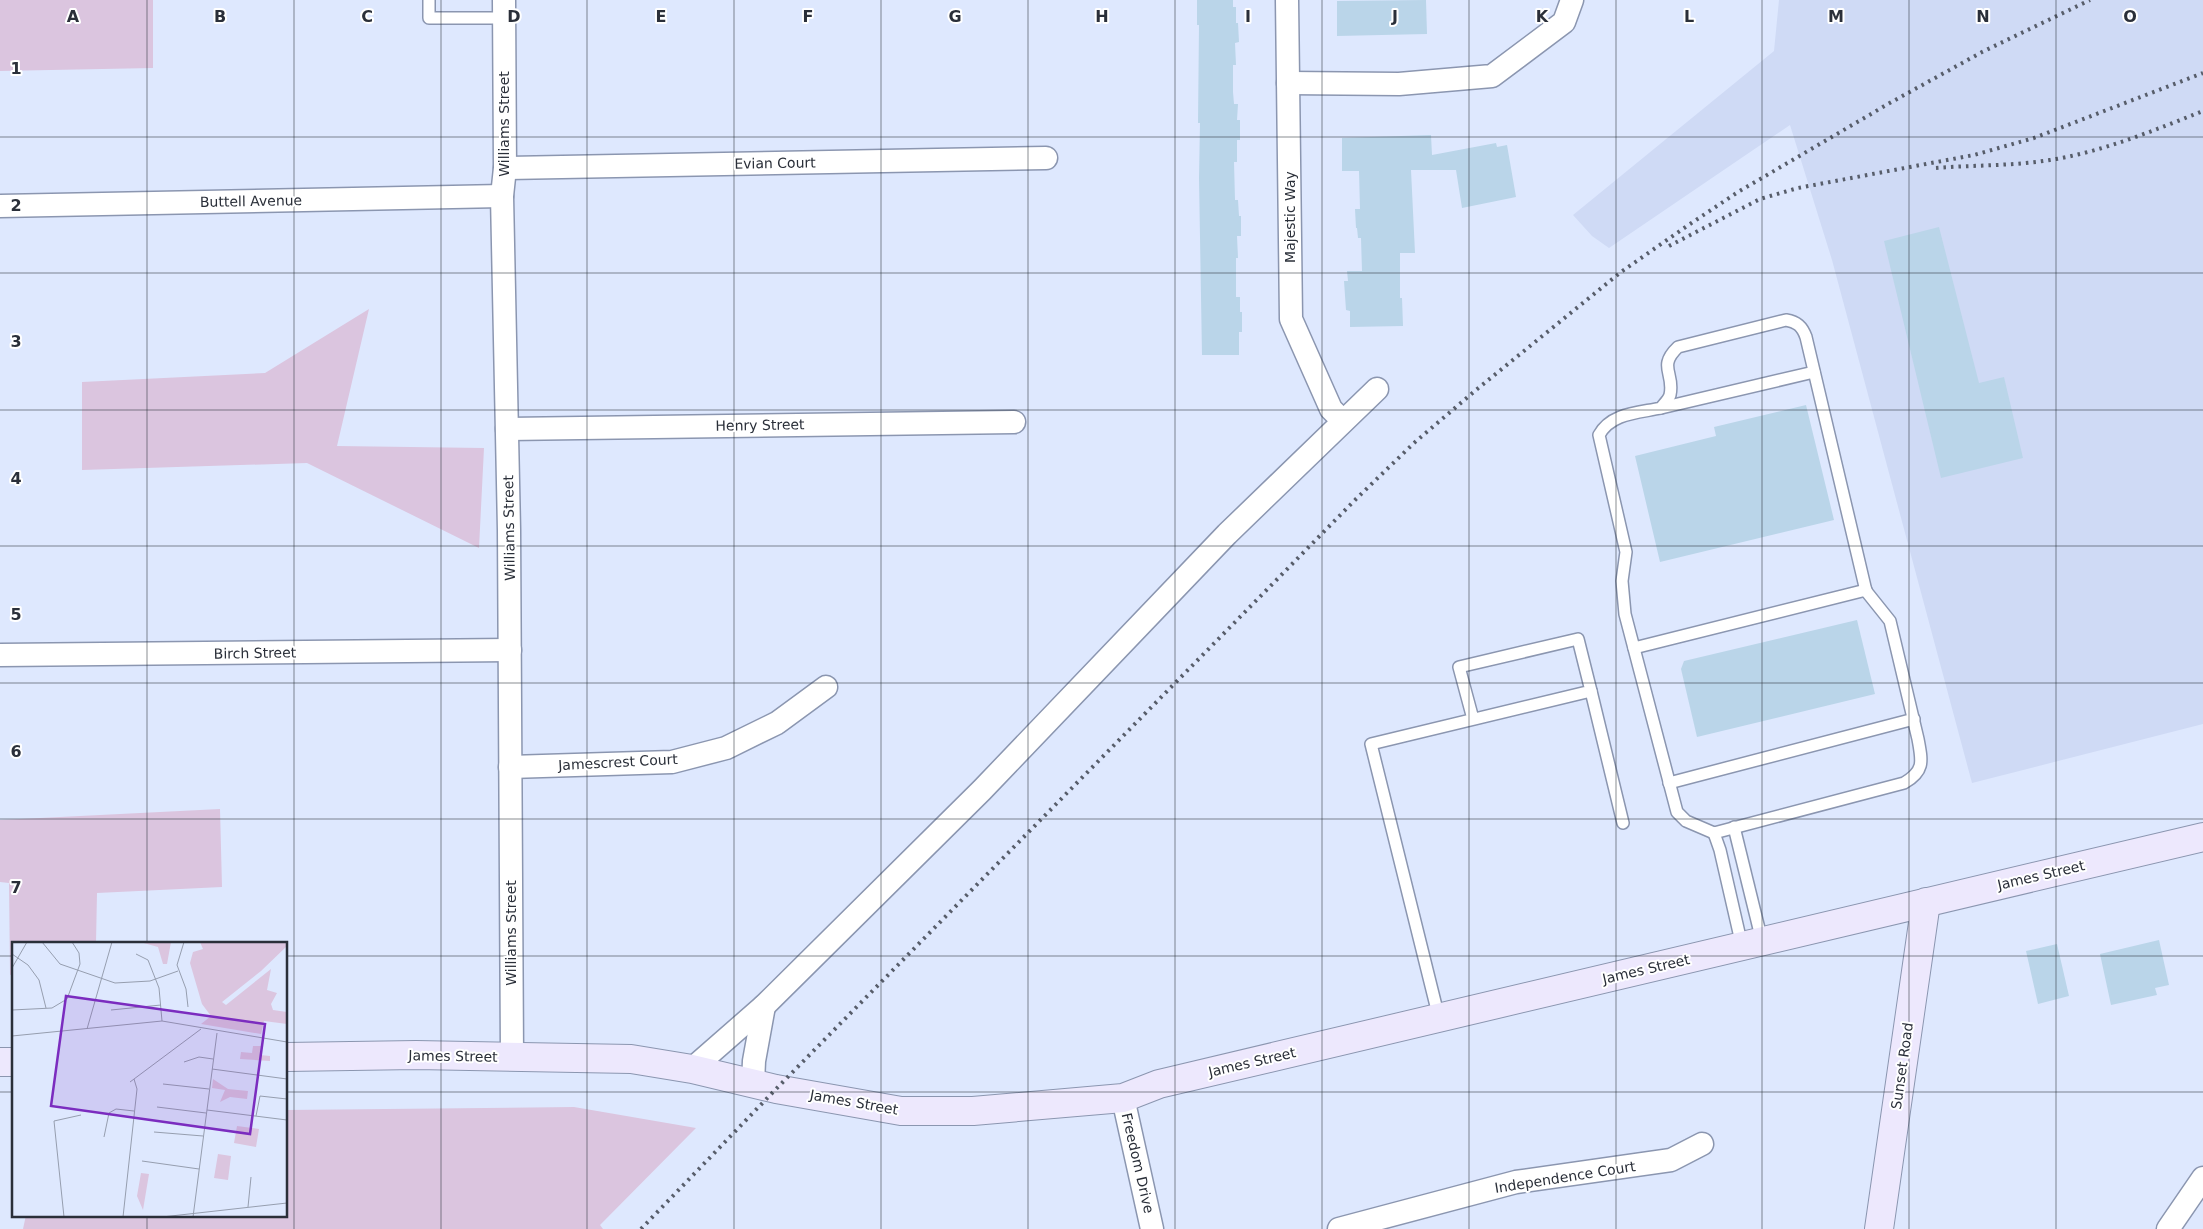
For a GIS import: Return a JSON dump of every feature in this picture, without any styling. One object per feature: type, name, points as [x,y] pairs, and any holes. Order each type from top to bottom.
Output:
[{"type":"street","name":"Majestic Way","points":[[1287,0],[1291,319],[1331,409],[1342,421]]},
{"type":"street","points":[[1288,83],[1399,84],[1492,76],[1564,22],[1572,0]]},
{"type":"street","name":"Williams Street","points":[[504,9],[505,168],[502,196],[510,650],[512,1057]]},
{"type":"street","name":"Evian Court","points":[[505,168],[1046,158]]},
{"type":"street","name":"Buttell Avenue","points":[[0,206],[502,196]]},
{"type":"street","points":[[692,1069],[764,1006],[982,790],[1227,534],[1377,389]]},
{"type":"street","name":"Henry Street","points":[[507,429],[1014,422]]},
{"type":"street","name":"Birch Street","points":[[0,655],[510,650]]},
{"type":"street","name":"Jamescrest Court","points":[[510,767],[672,762],[726,748],[776,723],[826,687]]},
{"type":"street","name":"James Street","points":[[288,1057],[416,1054],[631,1059],[692,1069],[752,1083],[901,1111],[973,1111],[1123,1098],[1159,1084],[2203,837]]},
{"type":"street","name":"Sunset Road","points":[[1879,1229],[1926,902]]},
{"type":"street","points":[[752,1083],[764,1006]]},
{"type":"street","name":"Freedom Drive","points":[[1123,1098],[1152,1229]]},
{"type":"street","name":"Independence Court","points":[[1339,1229],[1516,1182],[1671,1160],[1702,1144]]},
{"type":"street","points":[[2168,1229],[2203,1178]]},
{"type":"lane","points":[[429,0],[429,18],[504,9]]},
{"type":"lane","points":[[1661,408],[1670,397],[1671,386],[1666,365],[1670,355],[1678,347],[1786,320],[1793,321],[1802,327],[1814,372],[1866,590],[1890,621],[1921,756],[1920,769],[1914,777],[1904,784],[1714,833],[1686,821],[1677,812],[1625,614],[1623,589],[1626,552],[1599,435],[1604,426],[1614,418],[1661,408],[1814,372]]},
{"type":"lane","points":[[1634,648],[1866,590]]},
{"type":"lane","points":[[1473,720],[1459,667],[1578,639],[1623,823]]},
{"type":"lane","points":[[1439,1018],[1371,744],[1591,691]]},
{"type":"lane","points":[[1669,783],[1914,720]]},
{"type":"lane","points":[[1734,827],[1752,944]]},
{"type":"lane","points":[[1714,833],[1752,944]]},
{"type":"shaded area","points":[[0,0],[153,0],[153,68],[0,71]]},
{"type":"shaded area","points":[[1779,0],[2203,0],[2203,724],[1972,783],[1832,260],[1790,125],[1609,248],[1592,236],[1573,215],[1774,51]]},
{"type":"shaded area","points":[[369,309],[337,446],[484,448],[479,548],[307,463],[82,470],[82,382],[265,373]]},
{"type":"shaded area","points":[[220,809],[222,887],[97,893],[96,942],[12,942],[12,974],[10,975],[9,883],[0,882],[0,820]]},
{"type":"shaded area","points":[[574,1107],[696,1128],[600,1225],[603,1229],[23,1229],[26,1216],[288,1216],[288,1110]]},
{"type":"building","points":[[1197,0],[1233,0],[1233,7],[1236,7],[1236,23],[1238,23],[1239,42],[1235,43],[1236,65],[1233,65],[1233,92],[1234,104],[1238,104],[1237,120],[1240,120],[1240,140],[1237,140],[1237,162],[1234,162],[1235,200],[1238,200],[1239,216],[1241,216],[1241,236],[1237,236],[1238,258],[1236,258],[1236,297],[1240,297],[1240,312],[1242,312],[1242,332],[1239,332],[1239,355],[1202,355],[1200,123],[1198,123],[1199,25],[1197,25]]},
{"type":"building","points":[[1426,0],[1427,34],[1337,36],[1337,1]]},
{"type":"building","points":[[1431,135],[1432,155],[1496,143],[1497,147],[1507,145],[1516,197],[1462,208],[1456,170],[1411,170],[1415,253],[1400,253],[1400,298],[1402,298],[1403,326],[1350,327],[1350,311],[1346,310],[1344,281],[1348,281],[1347,271],[1362,271],[1361,238],[1358,238],[1355,209],[1360,209],[1359,171],[1342,171],[1342,138]]},
{"type":"building","points":[[1939,227],[1979,383],[2004,377],[2023,458],[1941,478],[1884,241]]},
{"type":"building","points":[[1806,405],[1834,520],[1660,562],[1635,456],[1716,436],[1714,427]]},
{"type":"building","points":[[1857,620],[1875,694],[1697,737],[1681,669],[1684,661]]},
{"type":"building","points":[[2159,940],[2169,985],[2155,988],[2157,995],[2111,1005],[2100,954]]},
{"type":"building","points":[[2057,944],[2069,996],[2038,1004],[2026,951]]},
{"type":"railway","points":[[641,1229],[776,1089],[1356,499],[1414,443],[1476,390],[1621,272],[1738,192],[1888,104],[1982,52],[2090,0]]},
{"type":"railway","points":[[1669,246],[1760,199],[1798,188],[1974,155],[2034,138],[2203,73]]},
{"type":"railway","points":[[1936,168],[2022,163],[2050,160],[2089,152],[2128,140],[2203,111]]}]
